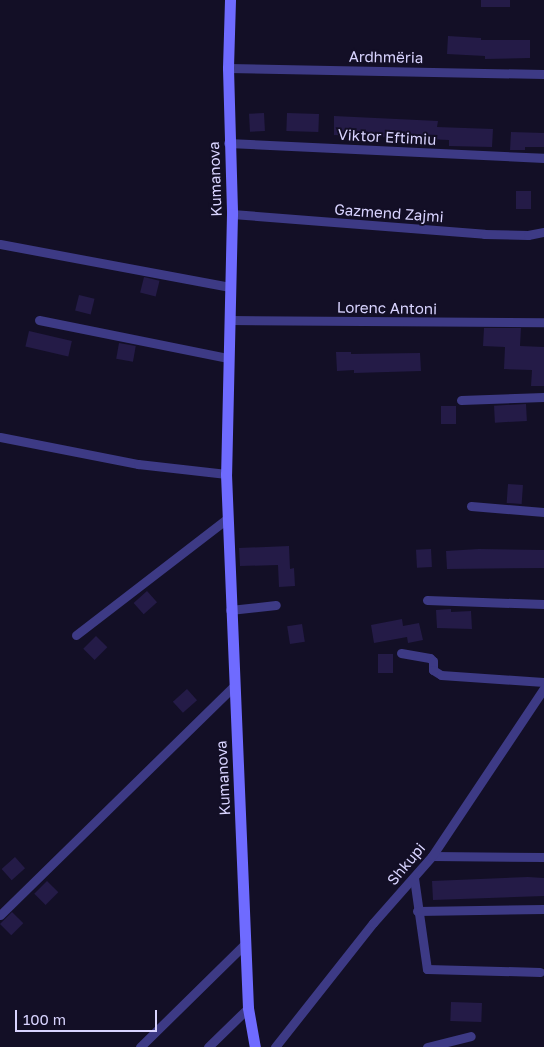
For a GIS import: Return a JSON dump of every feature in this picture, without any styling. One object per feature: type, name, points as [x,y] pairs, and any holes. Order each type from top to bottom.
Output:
[{"type":"main road","name":"Kumanova","points":[[230,0],[228,143],[232,214],[226,474],[230,610],[248,1008],[256,1047]]},
{"type":"street","name":"Ardhmëria","points":[[228,68],[544,74]]},
{"type":"street","name":"Viktor Eftimiu","points":[[228,143],[544,158]]},
{"type":"street","name":"Gazmend Zajmi","points":[[232,214],[484,234],[528,235],[544,232]]},
{"type":"street","points":[[0,244],[230,287]]},
{"type":"street","points":[[40,320],[228,358]]},
{"type":"street","name":"Lorenc Antoni","points":[[230,320],[544,322]]},
{"type":"street","points":[[461,400],[544,397]]},
{"type":"street","points":[[0,437],[138,464],[226,474]]},
{"type":"street","points":[[471,506],[544,512]]},
{"type":"street","points":[[76,635],[228,518]]},
{"type":"street","points":[[427,600],[544,604]]},
{"type":"street","points":[[230,610],[276,605]]},
{"type":"street","points":[[401,653],[430,658],[433,661],[433,670],[441,675],[544,682]]},
{"type":"street","points":[[0,915],[234,686]]},
{"type":"street","name":"Shkupi","points":[[275,1047],[373,922],[432,856],[544,688]]},
{"type":"street","points":[[432,856],[544,857]]},
{"type":"street","points":[[414,878],[417,911],[427,969],[540,972]]},
{"type":"street","points":[[417,911],[544,909]]},
{"type":"street","points":[[140,1047],[246,944]]},
{"type":"street","points":[[208,1047],[248,1008]]},
{"type":"street","points":[[427,1047],[471,1036]]},
{"type":"building","points":[[481,0],[510,0],[510,7],[481,7]]},
{"type":"building","points":[[448,36],[481,38],[481,40],[530,40],[530,58],[485,59],[485,56],[447,54]]},
{"type":"building","points":[[264,113],[265,131],[250,132],[249,114]]},
{"type":"building","points":[[287,113],[319,114],[318,132],[286,131]]},
{"type":"building","points":[[334,116],[438,121],[437,127],[493,129],[492,147],[449,146],[449,140],[334,135]]},
{"type":"building","points":[[511,132],[544,133],[544,147],[525,147],[525,150],[510,150]]},
{"type":"building","points":[[516,191],[531,191],[531,209],[516,209]]},
{"type":"building","points":[[144,277],[160,281],[156,296],[140,293]]},
{"type":"building","points":[[79,295],[95,299],[91,314],[75,311]]},
{"type":"building","points":[[484,328],[521,328],[520,346],[544,347],[544,386],[531,386],[532,370],[504,369],[505,347],[483,346]]},
{"type":"building","points":[[29,331],[72,341],[68,356],[25,347]]},
{"type":"building","points":[[119,343],[136,346],[133,362],[116,359]]},
{"type":"building","points":[[336,352],[351,352],[351,354],[420,353],[421,371],[354,373],[354,370],[337,371]]},
{"type":"building","points":[[526,404],[527,421],[495,423],[494,406]]},
{"type":"building","points":[[441,406],[456,406],[456,424],[441,424]]},
{"type":"building","points":[[508,484],[523,485],[522,504],[507,503]]},
{"type":"building","points":[[289,546],[290,569],[294,568],[295,586],[279,587],[278,565],[240,566],[239,548]]},
{"type":"building","points":[[431,549],[432,567],[417,568],[416,550]]},
{"type":"building","points":[[479,549],[544,550],[544,568],[447,569],[446,551]]},
{"type":"building","points":[[147,591],[157,602],[144,614],[134,603]]},
{"type":"building","points":[[451,609],[451,612],[471,611],[472,629],[437,628],[436,610]]},
{"type":"building","points":[[402,619],[403,626],[419,623],[423,640],[408,643],[407,637],[374,643],[371,625]]},
{"type":"building","points":[[302,624],[305,642],[290,644],[287,626]]},
{"type":"building","points":[[96,636],[107,647],[95,660],[83,649]]},
{"type":"building","points":[[378,654],[393,654],[393,673],[378,673]]},
{"type":"building","points":[[187,689],[197,700],[183,713],[173,702]]},
{"type":"building","points":[[15,857],[25,868],[12,880],[2,869]]},
{"type":"building","points":[[544,878],[544,896],[433,900],[432,881]]},
{"type":"building","points":[[47,881],[58,892],[46,905],[34,894]]},
{"type":"building","points":[[12,912],[23,923],[11,935],[0,924]]},
{"type":"building","points":[[451,1002],[482,1003],[481,1022],[450,1021]]}]
